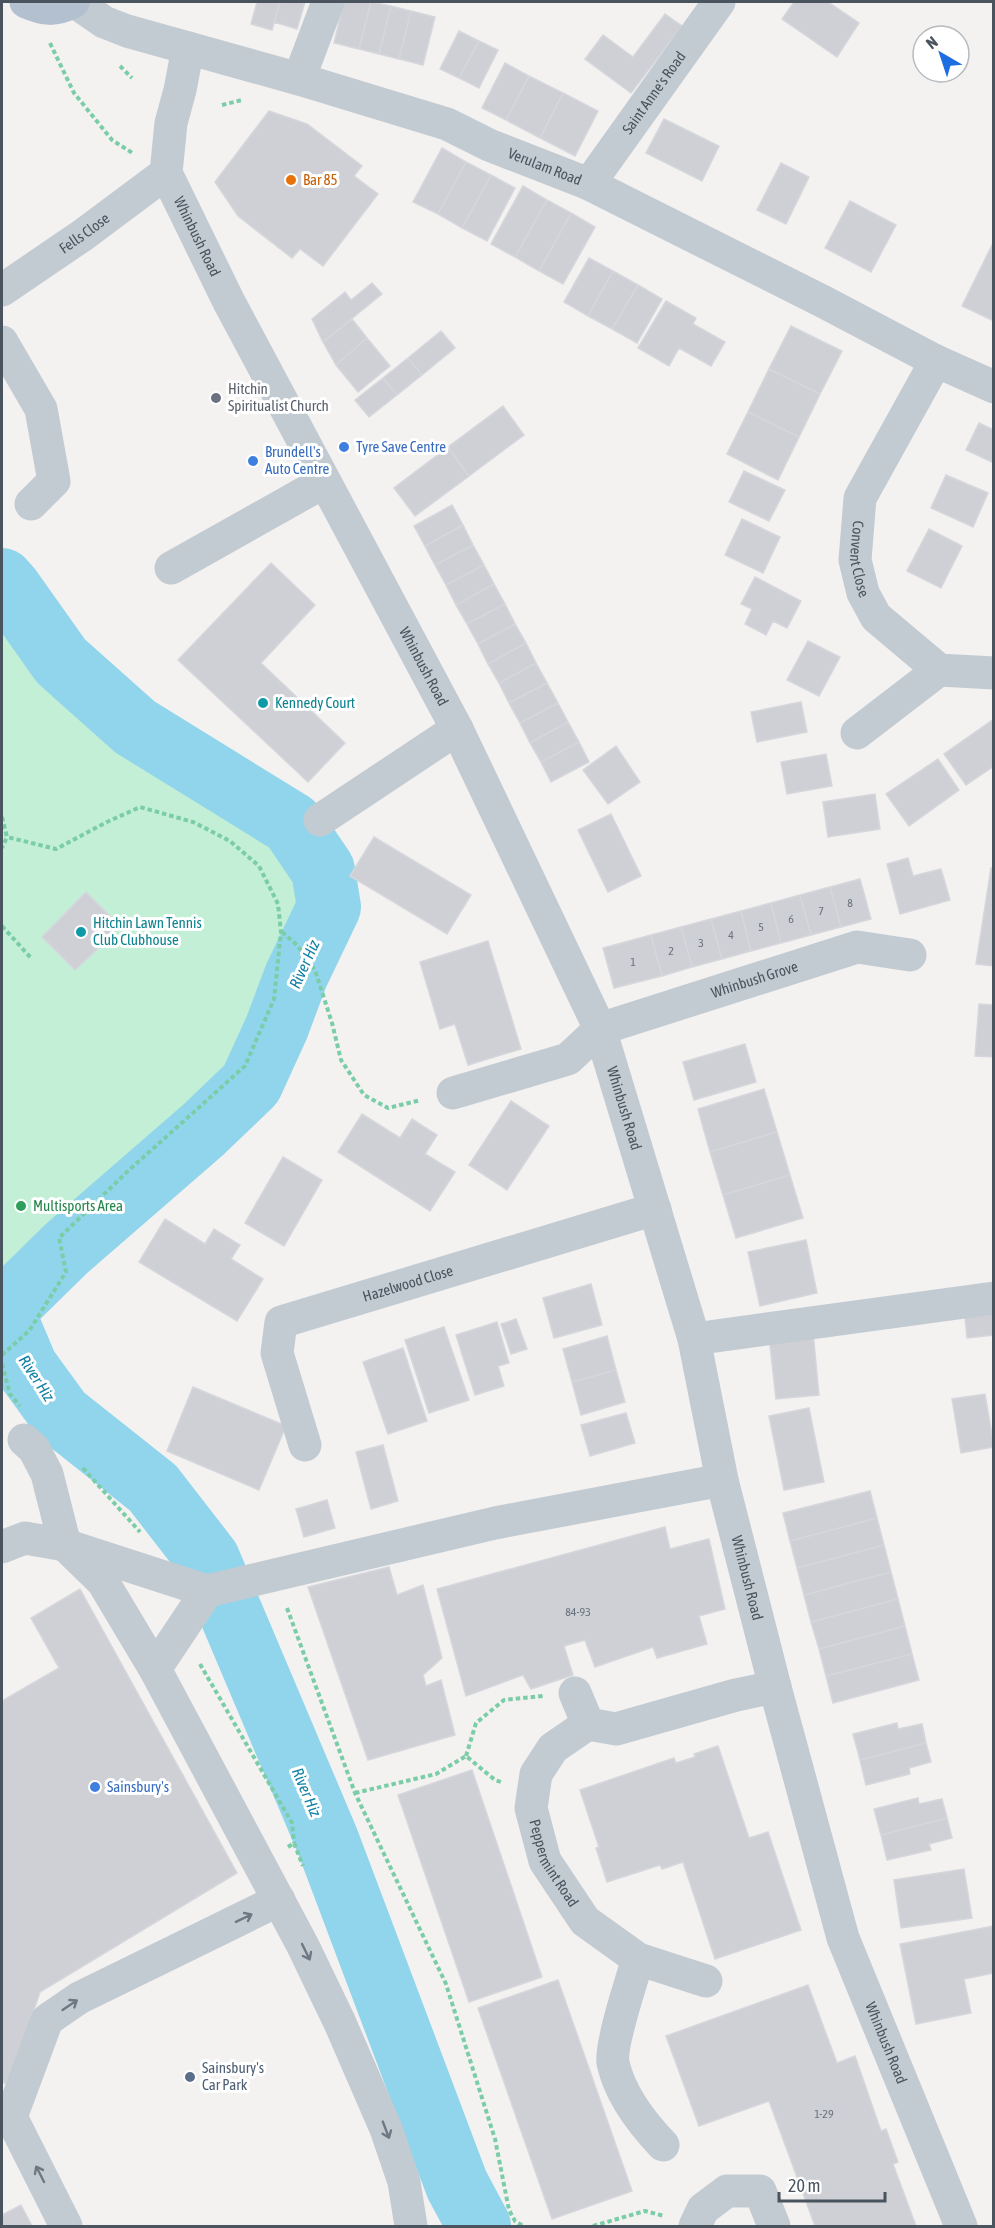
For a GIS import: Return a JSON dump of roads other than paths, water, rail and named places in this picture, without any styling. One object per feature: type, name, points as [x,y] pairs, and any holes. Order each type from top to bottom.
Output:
[{"type":"main road","points":[[26,2],[47,10],[61,8],[74,2]]},
{"type":"street","name":"Verulam Road","points":[[74,2],[104,22],[127,31],[299,79],[447,124],[489,145],[590,184],[936,361],[993,387]]},
{"type":"street","points":[[299,79],[328,2]]},
{"type":"street","name":"Saint Anne's Road","points":[[590,184],[719,2]]},
{"type":"street","points":[[166,173],[171,123],[188,48]]},
{"type":"street","name":"Fells Close","points":[[2,290],[166,173]]},
{"type":"street","name":"Whinbush Road","points":[[166,173],[229,302],[457,729],[600,1029],[694,1340],[722,1480],[843,1938],[962,2226]]},
{"type":"street","points":[[2,342],[41,409],[54,481],[30,504]]},
{"type":"street","name":"Convent Close","points":[[936,361],[860,498],[855,560],[863,593],[876,617],[939,670]]},
{"type":"street","points":[[171,568],[324,482]]},
{"type":"street","points":[[857,733],[939,670],[993,673]]},
{"type":"street","points":[[320,820],[457,729]]},
{"type":"street","name":"Whinbush Grove","points":[[600,1029],[857,947],[910,956]]},
{"type":"street","points":[[453,1093],[568,1059],[600,1029]]},
{"type":"street","name":"Hazelwood Close","points":[[305,1445],[278,1353],[281,1322],[655,1209]]},
{"type":"street","points":[[694,1340],[993,1298]]},
{"type":"street","points":[[24,1440],[34,1449],[47,1474],[65,1545],[103,1582],[154,1669],[279,1900],[340,2023],[386,2129],[404,2182],[411,2226]]},
{"type":"street","points":[[2,1547],[25,1538],[65,1545],[220,1587],[495,1523],[722,1480]]},
{"type":"street","points":[[154,1669],[180,1630],[220,1587]]},
{"type":"street","points":[[575,1693],[588,1724],[616,1729],[736,1695],[775,1687]]},
{"type":"street","name":"Peppermint Road","points":[[588,1724],[553,1748],[536,1774],[531,1808],[545,1861],[585,1921],[638,1959],[706,1981]]},
{"type":"street","points":[[66,2226],[11,2116],[47,2020],[80,1998],[279,1900]]},
{"type":"street","points":[[638,1959],[612,2061],[622,2090],[642,2124],[663,2145]]},
{"type":"street","points":[[696,2225],[703,2209],[728,2191],[760,2191],[774,2226]]},
{"type":"waterway","name":"River Hiz","points":[[2,580],[61,661],[135,727],[292,824],[323,870],[329,907],[296,976],[277,1027],[251,1084],[203,1130],[66,1249],[10,1304],[7,1322],[26,1367],[61,1415],[153,1488],[208,1559],[327,1840],[457,2185],[479,2226]]},
{"type":"place","name":"Bar 85","points":[[291,180]]},
{"type":"place","name":"Hitchin Spiritualist Church","points":[[216,398]]},
{"type":"place","name":"Tyre Save Centre","points":[[344,447]]},
{"type":"place","name":"Brundell's Auto Centre","points":[[253,461]]},
{"type":"place","name":"Kennedy Court","points":[[263,703]]},
{"type":"place","name":"Hitchin Lawn Tennis Club Clubhouse","points":[[81,932]]},
{"type":"place","name":"Multisports Area","points":[[21,1206]]},
{"type":"place","name":"Sainsbury's","points":[[95,1787]]},
{"type":"place","name":"Sainsbury's Car Park","points":[[190,2077]]}]
